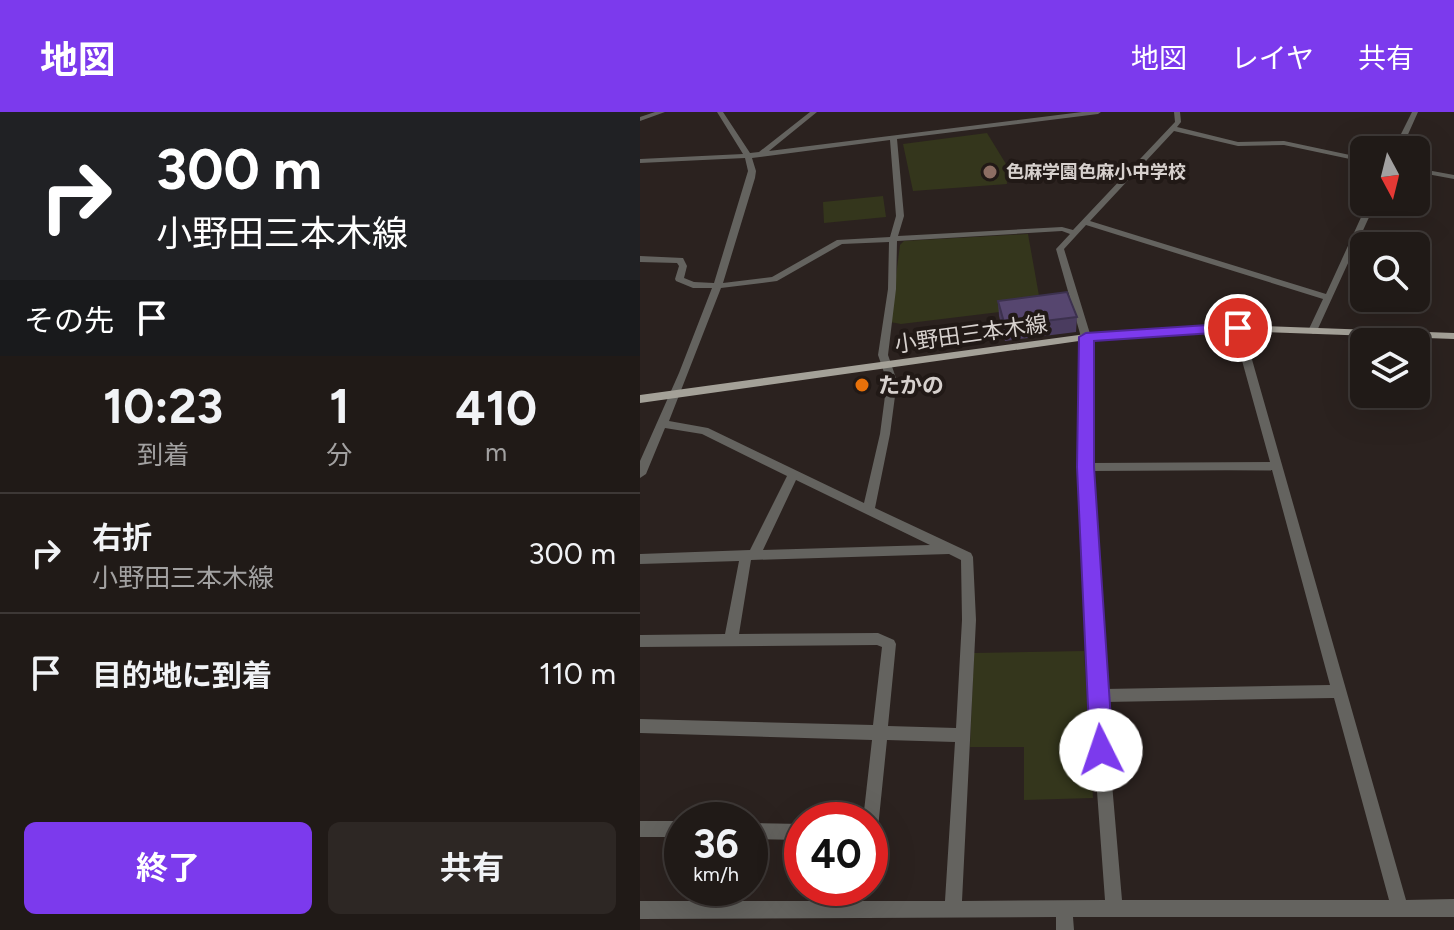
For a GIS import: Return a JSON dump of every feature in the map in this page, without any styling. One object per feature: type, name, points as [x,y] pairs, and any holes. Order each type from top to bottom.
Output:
[{"type":"main road","name":"小野田三本木線","points":[[640,399],[1086,337],[1238,328],[1454,336]]},
{"type":"street","points":[[640,119],[662,112]]},
{"type":"street","points":[[640,474],[675,396],[736,235],[752,173],[747,156],[720,112]]},
{"type":"street","points":[[760,155],[814,112]]},
{"type":"street","points":[[990,112],[992,125]]},
{"type":"street","points":[[640,161],[760,155],[1098,112]]},
{"type":"street","points":[[1114,908],[1097,696],[1085,467],[1086,337],[1060,249],[1178,122],[1177,112]]},
{"type":"street","points":[[1404,136],[1415,112]]},
{"type":"street","points":[[1172,128],[1238,144],[1284,143],[1350,157]]},
{"type":"street","points":[[869,508],[888,416],[892,379],[883,355],[892,289],[893,239],[900,216],[893,138]]},
{"type":"street","points":[[1430,173],[1454,177]]},
{"type":"street","points":[[1313,331],[1365,216]]},
{"type":"street","points":[[1084,222],[1327,297]]},
{"type":"street","points":[[640,259],[680,260],[683,263],[678,278],[681,281],[717,286],[774,279],[840,242],[1062,229],[1073,232]]},
{"type":"street","points":[[1238,328],[1400,909]]},
{"type":"street","points":[[662,424],[704,431],[967,557],[969,620],[953,910]]},
{"type":"street","points":[[1085,467],[1276,466]]},
{"type":"street","points":[[731,640],[750,555],[794,473]]},
{"type":"street","points":[[640,559],[953,548]]},
{"type":"street","points":[[640,641],[878,639],[889,644],[873,802]]},
{"type":"street","points":[[1097,696],[1340,691]]},
{"type":"street","points":[[640,726],[962,735]]},
{"type":"street","points":[[640,829],[664,829]]},
{"type":"street","points":[[731,911],[732,906]]},
{"type":"street","points":[[640,910],[1454,908]]},
{"type":"street","points":[[1064,909],[1065,930]]},
{"type":"green space","points":[[987,133],[1006,164],[1007,184],[913,191],[903,144]]},
{"type":"green space","points":[[883,196],[886,217],[824,223],[823,202]]},
{"type":"green space","points":[[1028,234],[1041,307],[901,324],[890,322],[900,245],[904,241]]},
{"type":"green space","points":[[1084,651],[1093,798],[1024,800],[1024,747],[970,747],[974,653]]},
{"type":"building","points":[[1067,292],[1077,317],[1005,326],[998,301]]},
{"type":"place","name":"色麻学園色麻小中学校","points":[[990,172]]},
{"type":"place","name":"たかの","points":[[862,385]]},
{"type":"route","points":[[1101,750],[1085,467],[1086,337],[1238,328]]}]
